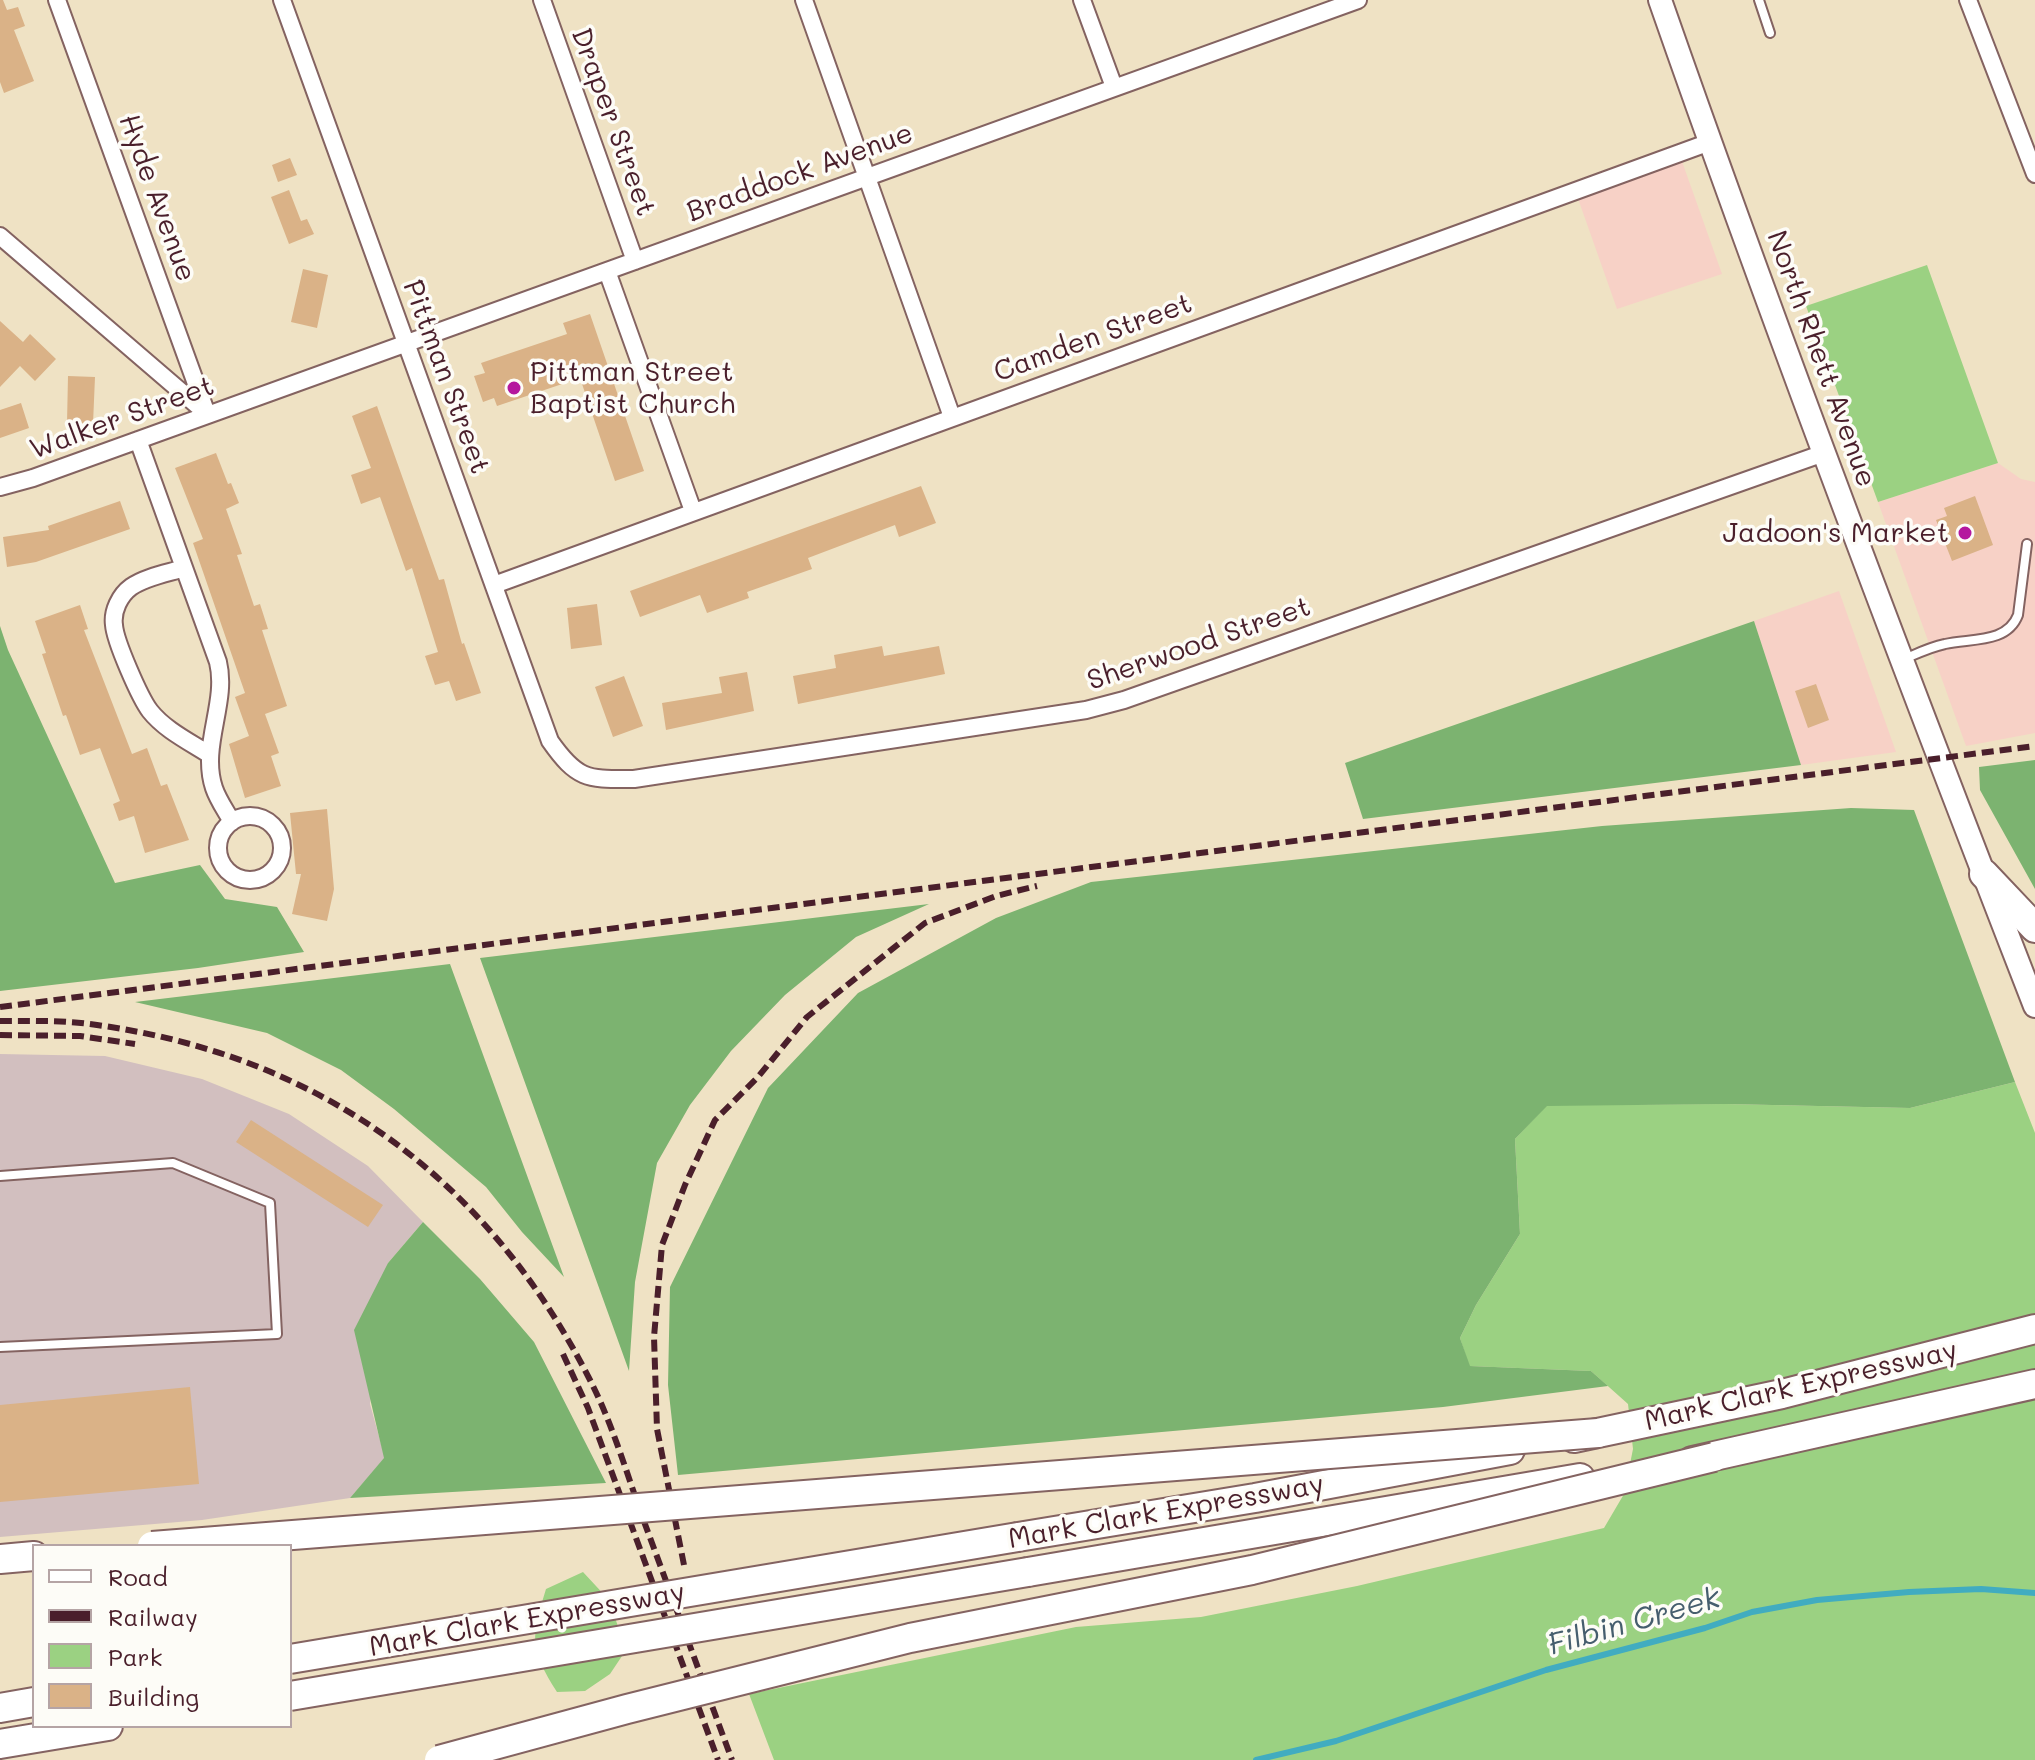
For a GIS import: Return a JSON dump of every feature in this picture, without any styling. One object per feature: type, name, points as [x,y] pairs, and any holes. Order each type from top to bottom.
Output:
[{"type":"highway","points":[[1984,874],[2035,928]]},
{"type":"highway","name":"Mark Clark Expressway","points":[[292,1659],[1134,1520],[1598,1433],[1782,1394],[2035,1329]]},
{"type":"highway","name":"Mark Clark Expressway","points":[[292,1696],[1714,1457],[2035,1384]]},
{"type":"highway","points":[[178,1544],[1598,1433]]},
{"type":"highway","points":[[439,1760],[910,1638],[1252,1570],[1714,1457]]},
{"type":"highway","points":[[0,1559],[32,1556]]},
{"type":"highway","points":[[0,1708],[32,1702]]},
{"type":"highway","points":[[0,1744],[96,1728]]},
{"type":"main road","name":"North Rhett Avenue","points":[[1660,0],[1901,660],[2035,1006]]},
{"type":"street","name":"Hyde Avenue","points":[[57,0],[207,414]]},
{"type":"street","name":"Pittman Street","points":[[282,0],[550,741],[568,767]]},
{"type":"street","name":"Draper Street","points":[[542,0],[635,261]]},
{"type":"street","points":[[804,0],[952,417]]},
{"type":"street","points":[[1082,0],[1114,87]]},
{"type":"street","name":"Braddock Avenue","points":[[261,396],[1356,0]]},
{"type":"street","points":[[1968,0],[2035,174]]},
{"type":"street","name":"Camden Street","points":[[494,585],[1710,142]]},
{"type":"street","points":[[0,236],[207,414]]},
{"type":"street","points":[[607,271],[693,511]]},
{"type":"street","name":"Walker Street","points":[[0,487],[261,396]]},
{"type":"street","points":[[138,440],[221,675],[210,755],[214,790],[232,822]]},
{"type":"street","name":"Sherwood Street","points":[[568,767],[596,779],[634,779],[1086,710],[1139,695],[1824,453]]},
{"type":"street","points":[[184,568],[130,588],[120,600],[114,615],[114,627],[142,699],[151,712],[167,727],[210,755]]},
{"type":"lane","points":[[1759,0],[1770,33]]},
{"type":"lane","points":[[1901,660],[1943,644],[2002,634],[2014,625],[2027,544]]},
{"type":"lane","points":[[0,1176],[173,1163],[270,1203],[277,1334],[0,1347]]},
{"type":"shaded area","points":[[1679,153],[1722,274],[1617,309],[1575,190]]},
{"type":"shaded area","points":[[1998,463],[2021,479],[2035,482],[2035,733],[1966,746],[1878,502]]},
{"type":"shaded area","points":[[1839,591],[1896,752],[1801,765],[1754,621]]},
{"type":"shaded area","points":[[0,1054],[105,1056],[202,1079],[289,1114],[368,1166],[423,1222],[388,1263],[370,1404],[385,1458],[350,1498],[202,1520],[0,1537]]},
{"type":"green space","points":[[1927,265],[1998,463],[1878,502],[1806,306]]},
{"type":"green space","points":[[1754,621],[1801,765],[1363,819],[1345,763]]},
{"type":"green space","points":[[0,626],[8,650],[115,883],[200,865],[225,899],[277,907],[304,952],[0,991]]},
{"type":"green space","points":[[2035,760],[2035,889],[1980,790],[1979,767]]},
{"type":"green space","points":[[1851,808],[1914,810],[2015,1082],[1910,1108],[1726,1104],[1547,1106],[1515,1139],[1520,1234],[1476,1305],[1460,1338],[1470,1366],[1591,1371],[1608,1386],[1443,1407],[678,1475],[668,1385],[670,1287],[768,1088],[858,993],[996,918],[1091,882],[1602,826]]},
{"type":"green space","points":[[929,904],[856,937],[785,995],[731,1051],[690,1105],[657,1163],[635,1282],[629,1371],[480,958]]},
{"type":"green space","points":[[450,964],[564,1277],[486,1187],[394,1109],[341,1070],[267,1033],[135,1002]]},
{"type":"green space","points":[[2015,1082],[2035,1133],[2035,1760],[774,1760],[749,1694],[1076,1627],[1201,1617],[1357,1586],[1604,1528],[1624,1494],[1633,1449],[1628,1404],[1591,1371],[1469,1366],[1460,1338],[1476,1305],[1520,1234],[1515,1139],[1547,1105],[1726,1104],[1910,1108]]},
{"type":"green space","points":[[423,1222],[480,1279],[534,1342],[606,1483],[350,1498],[384,1458],[354,1330],[388,1263]]},
{"type":"green space","points":[[583,1572],[609,1600],[626,1650],[610,1674],[585,1691],[557,1692],[537,1653],[537,1620],[546,1589]]},
{"type":"building","points":[[0,0],[3,0],[7,10],[18,7],[25,26],[14,30],[34,81],[4,93],[0,82]]},
{"type":"building","points":[[290,158],[297,175],[278,182],[272,165]]},
{"type":"building","points":[[289,190],[301,221],[307,219],[314,234],[289,244],[271,197]]},
{"type":"building","points":[[303,269],[328,275],[317,328],[291,322]]},
{"type":"building","name":"Pittman Street Baptist Church","points":[[590,314],[644,471],[615,481],[580,378],[497,406],[494,398],[483,402],[474,376],[485,373],[481,363],[567,334],[563,323]]},
{"type":"building","points":[[0,321],[23,342],[30,334],[56,359],[35,381],[20,366],[0,387]]},
{"type":"building","points":[[68,376],[95,377],[93,424],[67,423]]},
{"type":"building","points":[[21,403],[29,428],[0,438],[0,410]]},
{"type":"building","points":[[377,406],[439,580],[444,579],[462,644],[481,693],[456,701],[449,681],[435,685],[425,656],[438,652],[412,568],[406,571],[380,497],[361,504],[351,475],[371,468],[352,416]]},
{"type":"building","points":[[216,453],[239,503],[226,509],[242,554],[237,555],[254,606],[260,604],[268,629],[262,630],[287,706],[265,714],[279,753],[271,756],[281,786],[245,798],[229,744],[249,736],[235,697],[245,693],[193,543],[203,539],[175,468]]},
{"type":"building","points":[[921,486],[936,523],[899,537],[895,525],[808,558],[812,569],[747,592],[749,598],[707,613],[700,595],[640,617],[630,591]]},
{"type":"building","name":"Jadoon's Market","points":[[1975,496],[1993,545],[1952,561],[1936,520],[1947,516],[1944,508]]},
{"type":"building","points":[[120,501],[130,529],[36,562],[7,567],[3,537],[49,530],[48,526]]},
{"type":"building","points":[[597,604],[602,645],[571,649],[567,608]]},
{"type":"building","points":[[80,605],[88,629],[84,630],[132,754],[147,748],[161,786],[167,784],[189,840],[145,853],[134,816],[119,821],[113,804],[120,801],[100,748],[80,755],[42,654],[46,653],[35,621]]},
{"type":"building","points":[[882,646],[884,656],[939,646],[945,674],[798,704],[793,676],[836,668],[834,655]]},
{"type":"building","points":[[747,672],[754,711],[666,730],[662,703],[722,693],[719,677]]},
{"type":"building","points":[[624,676],[643,726],[613,737],[595,687]]},
{"type":"building","points":[[1816,684],[1829,720],[1808,728],[1795,691]]},
{"type":"building","points":[[327,809],[334,889],[327,921],[292,914],[301,874],[296,874],[290,813]]},
{"type":"building","points":[[251,1120],[383,1205],[368,1227],[236,1142]]},
{"type":"building","points":[[190,1387],[199,1484],[0,1502],[0,1405]]},
{"type":"waterway","name":"Filbin Creek","points":[[1256,1760],[1336,1741],[1546,1670],[1705,1628],[1752,1612],[1817,1600],[1909,1592],[1981,1589],[2035,1593]]},
{"type":"railway","points":[[0,1007],[2035,746]]},
{"type":"railway","points":[[684,1565],[657,1429],[654,1337],[662,1245],[715,1120],[758,1077],[807,1017],[925,923],[996,896],[1037,886]]},
{"type":"railway","points":[[0,1021],[97,1025],[178,1041],[254,1065],[325,1098],[389,1139],[448,1188],[501,1244],[549,1308],[598,1396],[732,1760]]},
{"type":"railway","points":[[0,1035],[80,1036],[135,1044]]},
{"type":"railway","points":[[563,1354],[588,1408],[718,1760]]},
{"type":"place","name":"Pittman Street Baptist Church","points":[[514,388]]},
{"type":"place","name":"Jadoon's Market","points":[[1965,533]]}]
